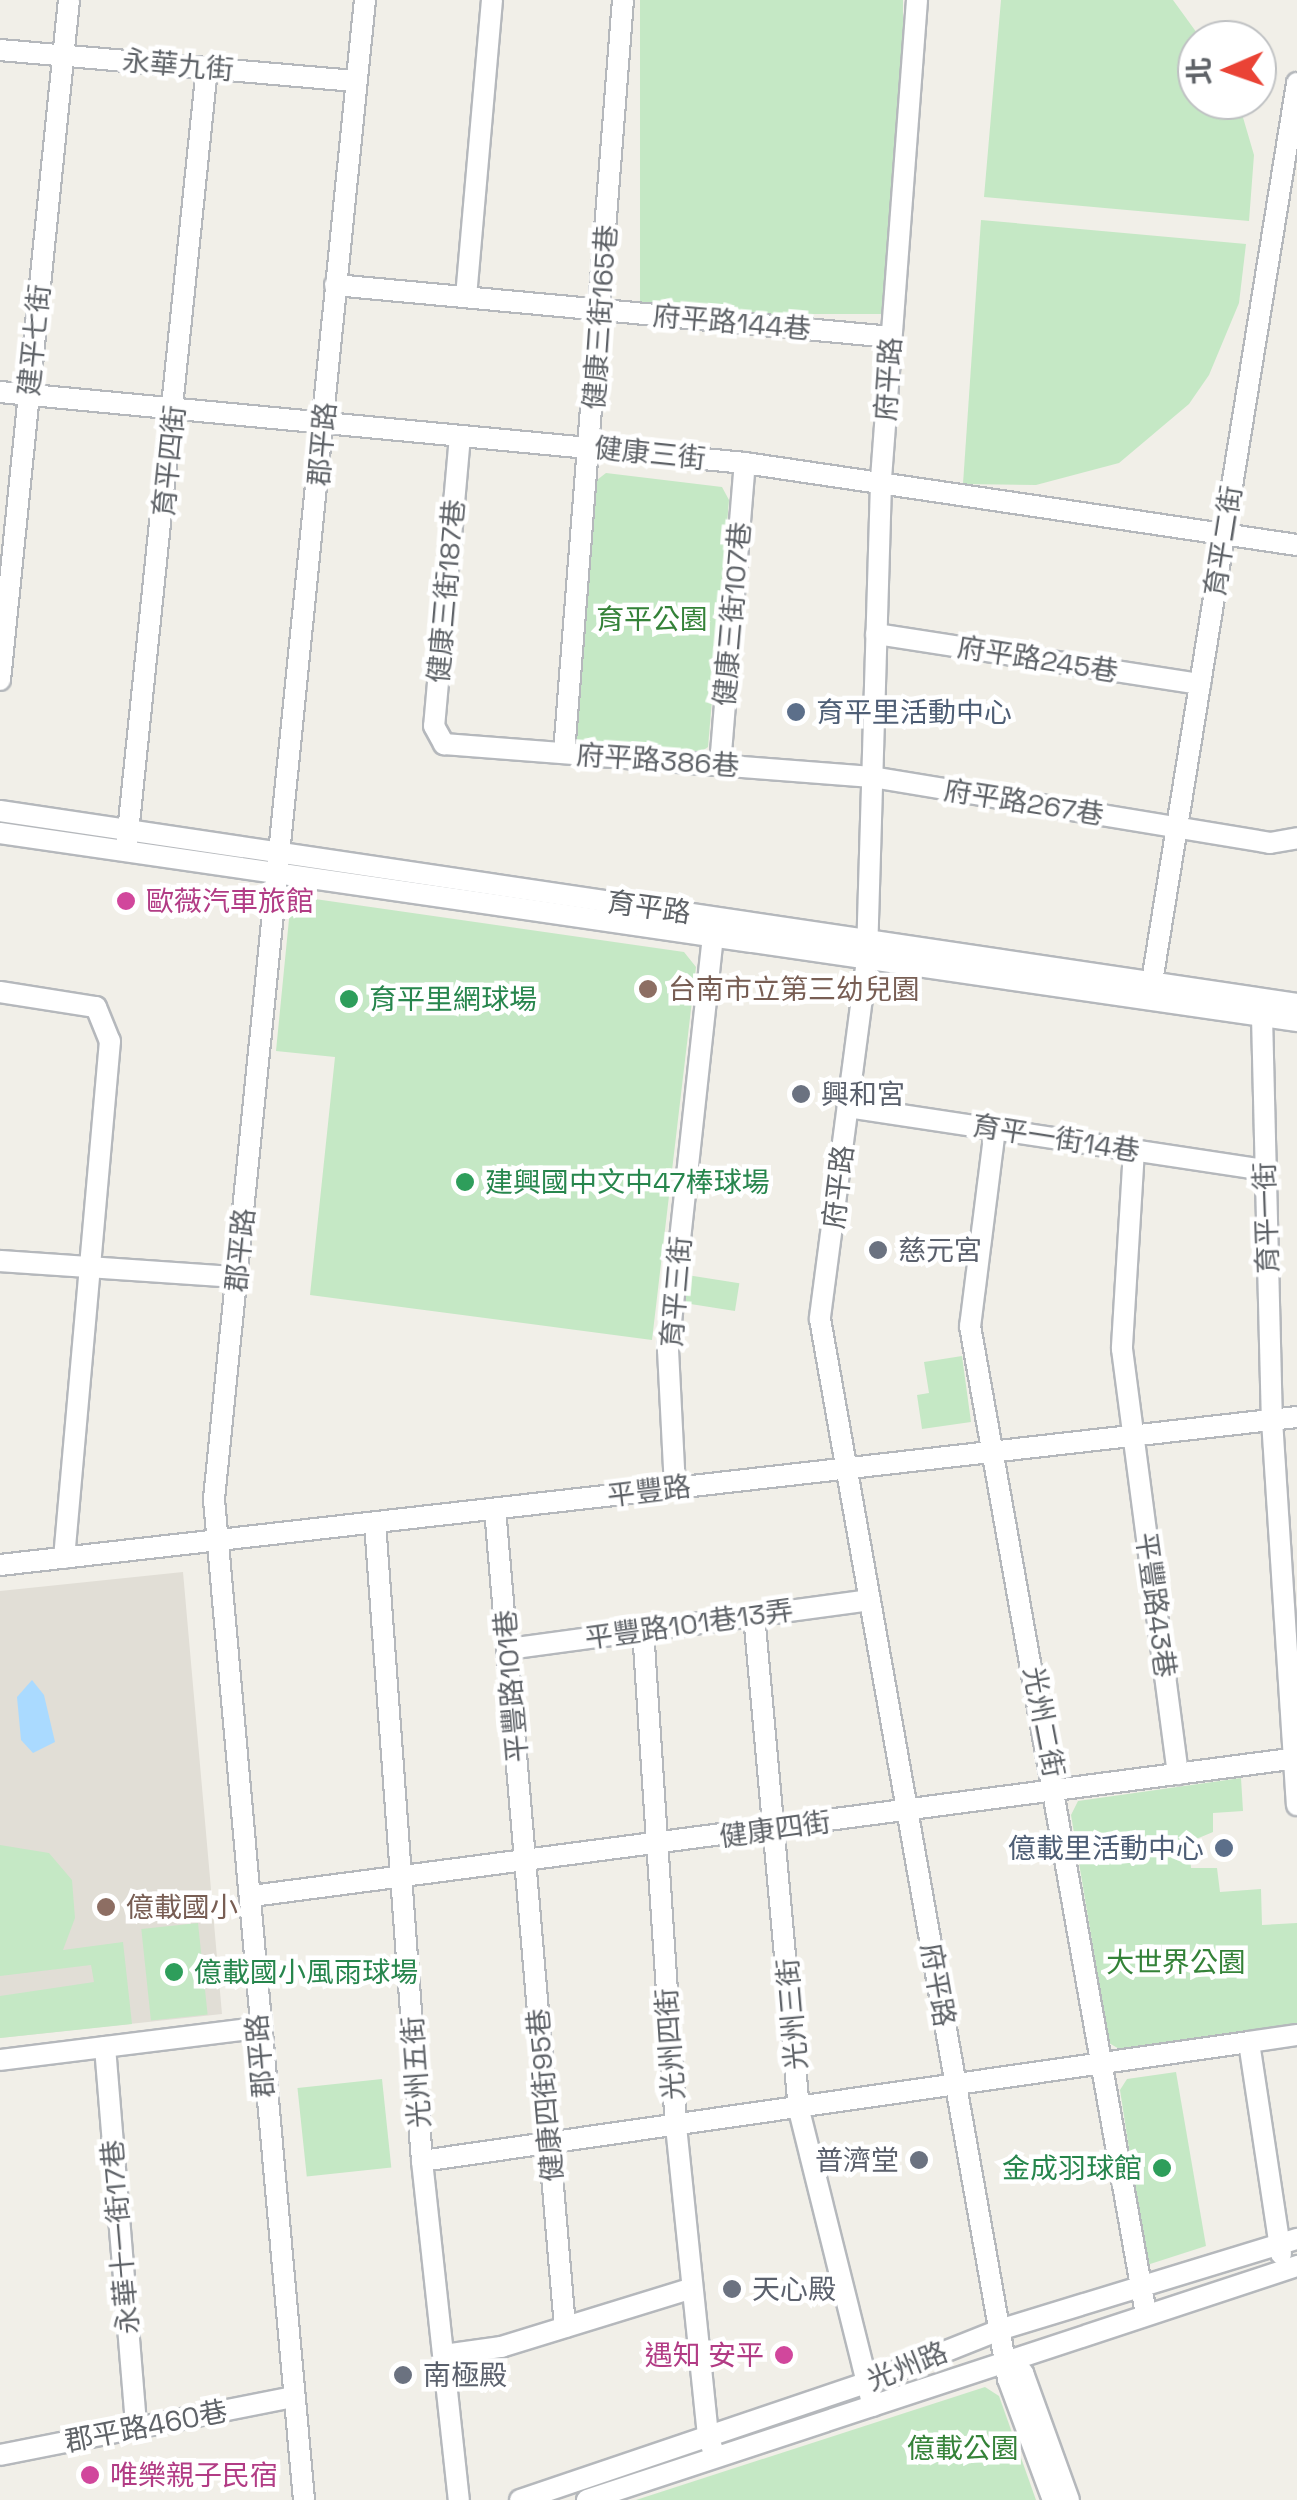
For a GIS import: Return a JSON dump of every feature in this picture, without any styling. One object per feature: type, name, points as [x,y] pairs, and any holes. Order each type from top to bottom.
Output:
[{"type":"street","name":"建平七街","points":[[0,680],[69,0]]},
{"type":"street","name":"郡平路","points":[[304,2500],[257,2028],[252,1896],[214,1499],[283,853],[365,0]]},
{"type":"street","points":[[466,298],[492,0]]},
{"type":"street","name":"健康三街165巷","points":[[564,753],[592,447],[622,0]]},
{"type":"street","name":"府平路","points":[[918,0],[881,483],[867,950],[820,1319],[999,2330],[1008,2359]]},
{"type":"street","name":"永華九街","points":[[0,50],[356,81]]},
{"type":"street","name":"育平四街","points":[[127,852],[175,408],[206,68]]},
{"type":"street","name":"育平二街","points":[[1151,991],[1294,125],[1297,83]]},
{"type":"street","name":"府平路144巷","points":[[335,285],[891,337]]},
{"type":"street","name":"健康三街","points":[[0,392],[745,463],[1297,545]]},
{"type":"street","name":"健康三街187巷","points":[[444,744],[434,726],[460,436]]},
{"type":"street","name":"健康三街107巷","points":[[720,765],[745,463]]},
{"type":"street","name":"府平路245巷","points":[[876,634],[1200,684]]},
{"type":"street","name":"府平路386巷","points":[[444,744],[872,777]]},
{"type":"street","name":"府平路267巷","points":[[872,777],[1288,845],[1297,838]]},
{"type":"street","name":"育平路","points":[[0,811],[283,853],[714,928]]},
{"type":"street","name":"育平路","points":[[0,832],[279,876],[714,928],[1151,991],[1297,1004]]},
{"type":"street","name":"育平三街","points":[[675,1488],[668,1350],[714,928]]},
{"type":"street","name":"育平路","points":[[1151,991],[1297,1021]]},
{"type":"street","points":[[0,992],[96,1006],[108,1023],[92,1266],[64,1558]]},
{"type":"street","name":"育平一街","points":[[1262,1016],[1272,1420],[1297,1805]]},
{"type":"street","name":"育平一街14巷","points":[[848,1106],[1264,1170]]},
{"type":"street","name":"光州二街","points":[[996,1129],[970,1326],[1057,1791],[1146,2314]]},
{"type":"street","name":"平豐路43巷","points":[[1134,1150],[1122,1349],[1178,1774]]},
{"type":"street","points":[[0,1260],[237,1277]]},
{"type":"street","name":"平豐路","points":[[0,1565],[1297,1417]]},
{"type":"street","name":"平豐路101巷","points":[[495,1509],[527,1863]]},
{"type":"street","name":"光州五街","points":[[376,1523],[422,2161],[459,2500]]},
{"type":"street","name":"平豐路101巷13弄","points":[[508,1648],[870,1600]]},
{"type":"street","name":"光州三街","points":[[754,1616],[777,1829],[800,2110],[873,2406]]},
{"type":"street","name":"光州四街","points":[[643,1630],[676,2126],[690,2289],[712,2446]]},
{"type":"street","name":"健康四街","points":[[252,1896],[402,1874],[657,1846],[1295,1758]]},
{"type":"street","name":"健康四街95巷","points":[[527,1863],[565,2327]]},
{"type":"street","points":[[0,2060],[257,2028]]},
{"type":"street","points":[[422,2161],[956,2088],[1297,2035]]},
{"type":"street","points":[[1249,2042],[1291,2268]]},
{"type":"street","name":"永華十一街17巷","points":[[105,2047],[136,2428]]},
{"type":"street","name":"光州路","points":[[587,2500],[999,2330],[1288,2241]]},
{"type":"street","name":"光州路","points":[[520,2500],[873,2406],[1291,2268]]},
{"type":"street","points":[[444,2355],[502,2347],[690,2289]]},
{"type":"street","points":[[1008,2359],[1008,2380],[1053,2500]]},
{"type":"street","points":[[1008,2359],[1022,2373],[1069,2500]]},
{"type":"street","name":"郡平路460巷","points":[[0,2455],[293,2397]]},
{"type":"shaded area","name":"億載國小","points":[[183,1572],[222,2014],[0,2038],[0,1591]]},
{"type":"green space","points":[[640,0],[903,0],[903,314],[640,314]]},
{"type":"green space","points":[[1001,0],[1173,0],[1188,20],[1177,20],[1177,120],[1244,120],[1254,155],[1249,221],[984,197]]},
{"type":"green space","points":[[981,220],[1246,244],[1239,303],[1209,375],[1189,404],[1119,463],[1036,485],[963,484]]},
{"type":"green space","name":"育平公園","points":[[606,473],[722,487],[729,500],[708,747],[698,754],[583,747],[574,737],[597,480]]},
{"type":"green space","points":[[301,897],[684,952],[696,967],[652,1340],[310,1295],[335,1057],[276,1051],[290,909]]},
{"type":"green space","points":[[687,1275],[739,1283],[735,1311],[683,1303]]},
{"type":"green space","points":[[962,1356],[971,1422],[922,1429],[917,1395],[929,1393],[924,1362]]},
{"type":"green space","name":"大世界公園","points":[[1241,1778],[1243,1811],[1213,1813],[1213,1832],[1189,1842],[1191,1868],[1217,1868],[1220,1892],[1261,1889],[1262,1925],[1297,1923],[1297,2026],[1121,2050],[1109,2043],[1071,1815],[1078,1801]]},
{"type":"green space","points":[[0,1845],[49,1853],[72,1880],[75,1918],[63,1950],[123,1942],[132,2024],[0,2038],[0,1996],[94,1982],[91,1965],[0,1976]]},
{"type":"green space","name":"億載國小風雨球場","points":[[198,1923],[208,2014],[151,2020],[141,1929]]},
{"type":"green space","name":"金成羽球館","points":[[1176,2072],[1206,2246],[1147,2265],[1120,2090],[1127,2079]]},
{"type":"green space","points":[[382,2079],[391,2168],[307,2176],[297,2088]]},
{"type":"green space","name":"億載公園","points":[[985,2387],[999,2396],[1036,2500],[636,2500]]},
{"type":"water","points":[[32,1680],[44,1695],[55,1742],[33,1753],[21,1740],[17,1697]]},
{"type":"place","name":"育平里活動中心","points":[[796,712]]},
{"type":"place","name":"歐薇汽車旅館","points":[[126,901]]},
{"type":"place","name":"台南市立第三幼兒園","points":[[648,989]]},
{"type":"place","name":"育平里網球場","points":[[349,999]]},
{"type":"place","name":"興和宮","points":[[801,1094]]},
{"type":"place","name":"建興國中文中47棒球場","points":[[465,1182]]},
{"type":"place","name":"慈元宮","points":[[878,1250]]},
{"type":"place","name":"億載里活動中心","points":[[1224,1848]]},
{"type":"place","name":"億載國小","points":[[106,1907]]},
{"type":"place","name":"億載國小風雨球場","points":[[174,1972]]},
{"type":"place","name":"普濟堂","points":[[919,2160]]},
{"type":"place","name":"金成羽球館","points":[[1162,2168]]},
{"type":"place","name":"天心殿","points":[[732,2289]]},
{"type":"place","name":"遇知 安平","points":[[784,2355]]},
{"type":"place","name":"南極殿","points":[[403,2375]]},
{"type":"place","name":"唯樂親子民宿","points":[[90,2475]]}]
